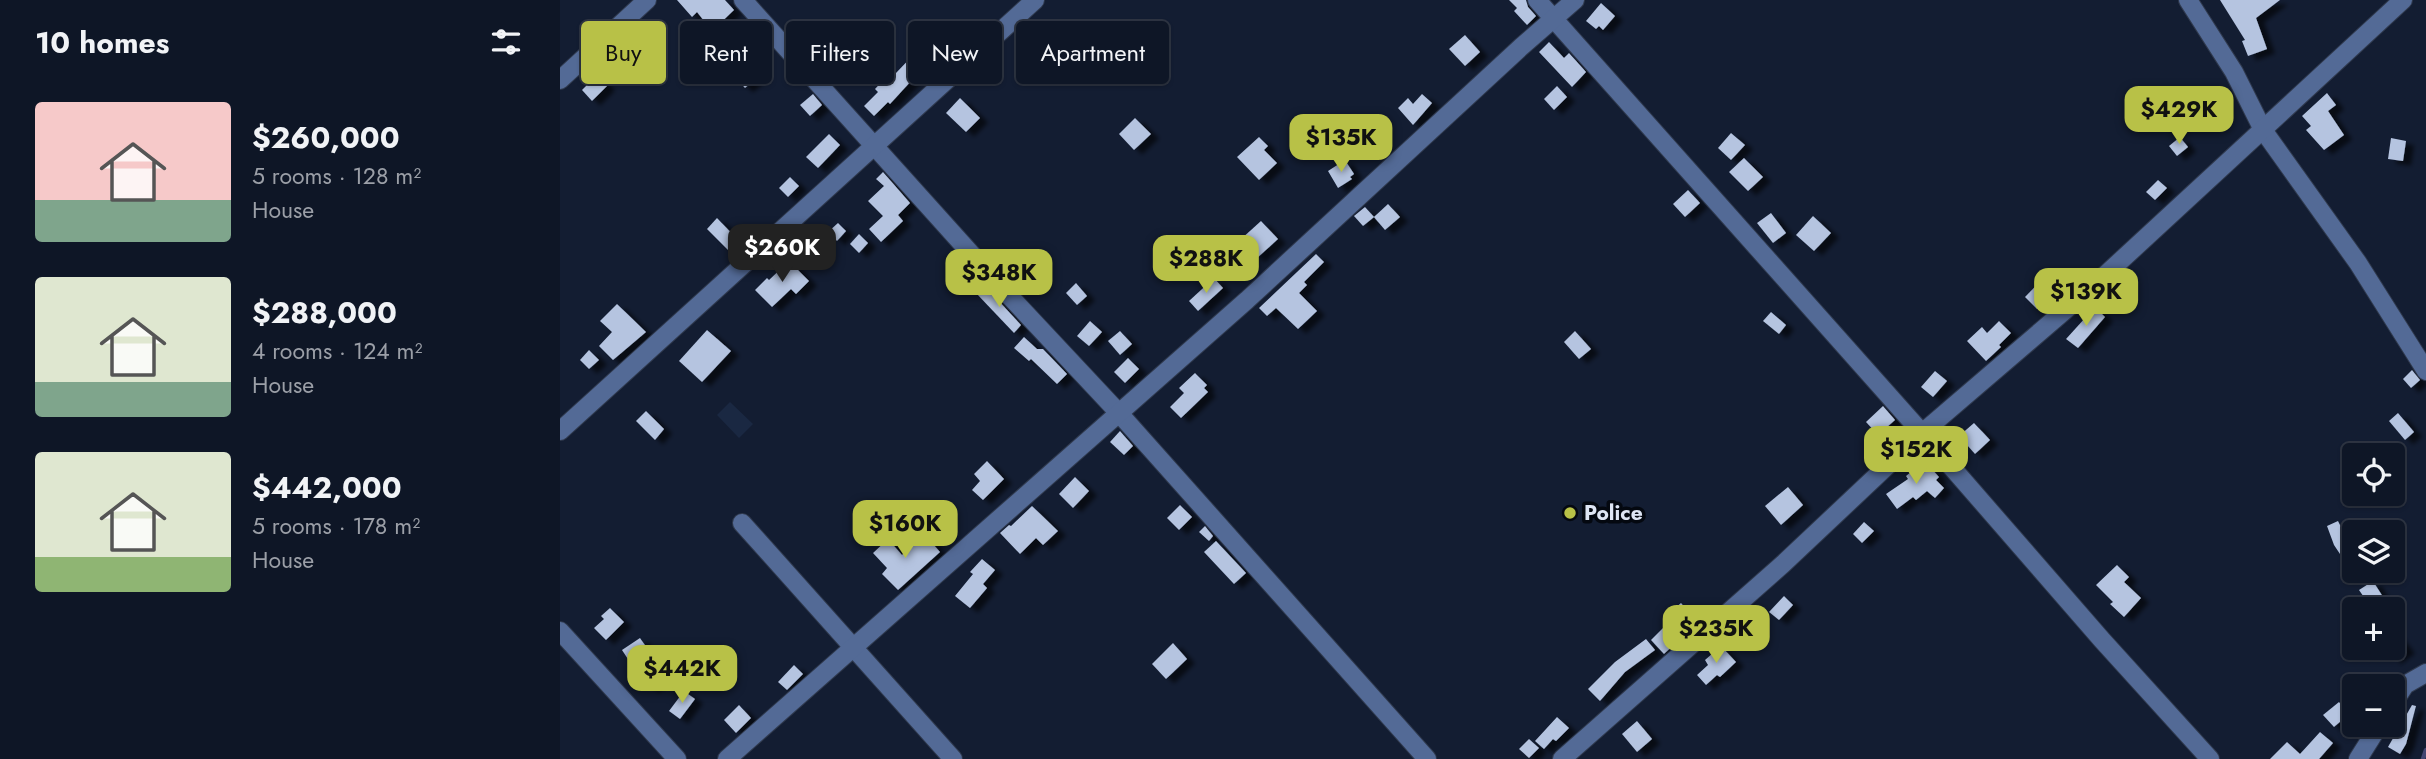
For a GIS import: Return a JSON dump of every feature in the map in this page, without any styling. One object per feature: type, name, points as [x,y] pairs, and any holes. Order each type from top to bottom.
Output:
[{"type":"street","points":[[560,80],[647,0]]},
{"type":"street","points":[[743,0],[1001,287],[1118,412],[1427,759]]},
{"type":"street","points":[[560,431],[1035,0]]},
{"type":"street","points":[[1536,0],[2210,759]]},
{"type":"street","points":[[727,759],[1247,300],[1574,0]]},
{"type":"street","points":[[2188,0],[2234,72],[2263,130],[2358,263],[2426,371]]},
{"type":"street","points":[[1562,759],[1783,564],[1922,433],[2090,289],[2403,0]]},
{"type":"street","points":[[742,523],[953,759]]},
{"type":"street","points":[[560,631],[677,759]]},
{"type":"street","points":[[2405,685],[2426,673]]},
{"type":"street","points":[[2358,759],[2372,737]]},
{"type":"shaded area","points":[[730,402],[753,424],[739,438],[717,415]]},
{"type":"building","points":[[677,0],[725,0],[734,10],[722,21],[704,21],[697,12],[692,17]]},
{"type":"building","points":[[1509,0],[1526,0],[1536,16],[1527,25],[1514,11],[1517,8]]},
{"type":"building","points":[[2220,0],[2280,0],[2256,18],[2267,49],[2248,56],[2242,41],[2245,40]]},
{"type":"building","points":[[1601,3],[1615,16],[1603,30],[1599,26],[1596,29],[1586,21]]},
{"type":"building","points":[[1465,35],[1480,52],[1465,66],[1449,49]]},
{"type":"building","points":[[1549,42],[1564,58],[1569,53],[1586,72],[1572,87],[1539,52]]},
{"type":"building","points":[[908,60],[908,84],[890,104],[888,102],[874,116],[864,106],[878,92],[875,89],[880,84],[894,84],[894,71],[896,73]]},
{"type":"building","points":[[588,84],[607,86],[592,101],[582,90]]},
{"type":"building","points":[[1557,86],[1567,97],[1554,110],[1544,99]]},
{"type":"building","points":[[2327,93],[2336,105],[2328,111],[2344,135],[2324,150],[2306,130],[2311,126],[2302,116]]},
{"type":"building","points":[[813,94],[822,105],[810,116],[800,105]]},
{"type":"building","points":[[1422,94],[1432,103],[1413,125],[1398,108],[1408,98],[1413,104]]},
{"type":"building","points":[[960,98],[980,118],[966,132],[946,113]]},
{"type":"building","points":[[1135,118],[1151,134],[1134,150],[1119,134]]},
{"type":"building","points":[[1731,133],[1745,145],[1731,160],[1718,148]]},
{"type":"building","points":[[829,134],[840,145],[818,168],[806,157]]},
{"type":"building","points":[[1259,137],[1268,146],[1264,150],[1277,163],[1259,180],[1237,157]]},
{"type":"building","points":[[2180,137],[2188,147],[2177,156],[2169,146]]},
{"type":"building","points":[[2391,138],[2406,141],[2403,161],[2388,159]]},
{"type":"building","points":[[1744,158],[1763,177],[1748,191],[1729,172]]},
{"type":"building","points":[[1345,160],[1354,174],[1350,177],[1352,179],[1338,188],[1328,171]]},
{"type":"building","points":[[883,172],[910,203],[898,215],[903,221],[881,242],[869,229],[883,216],[868,201],[884,186],[876,179]]},
{"type":"building","points":[[790,177],[799,186],[788,197],[779,188]]},
{"type":"building","points":[[2158,180],[2167,188],[2155,200],[2146,192]]},
{"type":"building","points":[[1688,190],[1700,203],[1685,217],[1673,204]]},
{"type":"building","points":[[1388,204],[1400,217],[1385,230],[1374,217]]},
{"type":"building","points":[[1365,207],[1374,217],[1363,226],[1354,216]]},
{"type":"building","points":[[1771,213],[1786,233],[1773,243],[1757,223]]},
{"type":"building","points":[[1813,216],[1831,233],[1814,251],[1796,235]]},
{"type":"building","points":[[717,218],[738,240],[728,250],[707,229]]},
{"type":"building","points":[[1261,221],[1278,239],[1257,258],[1240,240]]},
{"type":"building","points":[[838,223],[846,231],[837,241],[828,232]]},
{"type":"building","points":[[859,234],[868,243],[859,253],[850,244]]},
{"type":"building","points":[[1316,254],[1324,262],[1304,282],[1307,285],[1299,293],[1317,311],[1298,329],[1276,308],[1267,316],[1259,308]]},
{"type":"building","points":[[789,261],[809,281],[796,294],[791,289],[772,307],[755,290]]},
{"type":"building","points":[[2053,268],[2064,279],[2037,309],[2025,297]]},
{"type":"building","points":[[1214,278],[1223,288],[1198,311],[1189,301]]},
{"type":"building","points":[[1076,283],[1087,296],[1077,305],[1066,293]]},
{"type":"building","points":[[984,285],[1021,325],[1014,333],[976,293]]},
{"type":"building","points":[[617,304],[646,332],[613,360],[599,346],[612,332],[600,321]]},
{"type":"building","points":[[2095,307],[2105,317],[2078,348],[2066,339]]},
{"type":"building","points":[[1771,312],[1786,325],[1779,334],[1763,321]]},
{"type":"building","points":[[1090,321],[1102,332],[1089,346],[1077,336]]},
{"type":"building","points":[[1999,321],[2011,333],[1986,361],[1967,341],[1982,327],[1987,333]]},
{"type":"building","points":[[707,330],[731,351],[702,382],[679,361]]},
{"type":"building","points":[[1120,331],[1132,344],[1120,355],[1108,341]]},
{"type":"building","points":[[1575,331],[1591,349],[1579,359],[1564,342]]},
{"type":"building","points":[[1024,337],[1037,349],[1043,349],[1067,374],[1057,384],[1031,359],[1029,361],[1014,348]]},
{"type":"building","points":[[589,350],[599,360],[589,369],[580,360]]},
{"type":"building","points":[[1128,358],[1139,369],[1125,383],[1114,372]]},
{"type":"building","points":[[2412,370],[2420,380],[2411,388],[2403,379]]},
{"type":"building","points":[[1935,371],[1947,381],[1933,397],[1921,387]]},
{"type":"building","points":[[1195,373],[1207,385],[1204,388],[1208,392],[1181,418],[1170,407],[1184,393],[1179,388]]},
{"type":"building","points":[[1883,406],[1895,420],[1878,435],[1866,422]]},
{"type":"building","points":[[646,411],[664,429],[655,440],[636,421]]},
{"type":"building","points":[[2398,413],[2414,432],[2405,440],[2389,421]]},
{"type":"building","points":[[1974,423],[1990,440],[1975,454],[1959,436]]},
{"type":"building","points":[[1120,431],[1133,446],[1124,455],[1110,442]]},
{"type":"building","points":[[987,461],[1004,479],[983,500],[972,490],[980,481],[974,474]]},
{"type":"building","points":[[1923,462],[1939,477],[1936,480],[1944,488],[1935,498],[1927,491],[1897,509],[1886,494],[1908,479],[1906,476]]},
{"type":"building","points":[[1075,477],[1089,491],[1073,508],[1059,494]]},
{"type":"building","points":[[1788,487],[1803,505],[1781,525],[1765,506]]},
{"type":"building","points":[[1180,505],[1192,517],[1179,530],[1167,518]]},
{"type":"building","points":[[1032,506],[1058,531],[1043,545],[1036,538],[1020,554],[1000,533]]},
{"type":"building","points":[[2338,521],[2342,529],[2342,557],[2334,545],[2327,526]]},
{"type":"building","points":[[1864,522],[1874,531],[1862,543],[1853,534]]},
{"type":"building","points":[[1205,526],[1213,536],[1209,541],[1199,532]]},
{"type":"building","points":[[924,534],[940,552],[898,590],[882,574],[887,568],[873,553],[888,539],[902,555]]},
{"type":"building","points":[[1216,541],[1246,573],[1234,584],[1204,552]]},
{"type":"building","points":[[982,559],[995,570],[983,584],[987,588],[970,608],[955,596]]},
{"type":"building","points":[[2117,565],[2129,577],[2124,582],[2141,598],[2124,617],[2096,585]]},
{"type":"building","points":[[2374,583],[2383,597],[2364,597],[2359,590]]},
{"type":"building","points":[[1784,596],[1793,605],[1779,620],[1769,612]]},
{"type":"building","points":[[1681,603],[1698,622],[1664,654],[1651,640],[1668,623],[1664,618]]},
{"type":"building","points":[[610,608],[624,622],[606,640],[594,628],[604,619],[601,616]]},
{"type":"building","points":[[640,638],[666,675],[651,688],[639,676],[622,650]]},
{"type":"building","points":[[1646,639],[1655,650],[1625,672],[1600,701],[1588,689],[1615,662]]},
{"type":"building","points":[[1173,643],[1187,659],[1166,679],[1152,664]]},
{"type":"building","points":[[1721,646],[1736,662],[1720,677],[1717,675],[1706,685],[1697,675],[1708,665],[1705,660]]},
{"type":"building","points":[[794,665],[803,674],[787,690],[778,682]]},
{"type":"building","points":[[684,691],[695,699],[680,719],[669,711]]},
{"type":"building","points":[[2339,702],[2342,706],[2342,720],[2334,727],[2323,715]]},
{"type":"building","points":[[739,705],[751,718],[736,733],[724,720]]},
{"type":"building","points":[[2412,705],[2416,706],[2406,744],[2400,754],[2388,747],[2394,737],[2405,737],[2405,717]]},
{"type":"building","points":[[1557,717],[1569,728],[1544,749],[1535,741]]},
{"type":"building","points":[[1637,721],[1652,739],[1637,752],[1622,734]]},
{"type":"building","points":[[2320,732],[2333,743],[2319,759],[2270,759],[2287,742],[2300,754]]},
{"type":"building","points":[[1529,739],[1539,748],[1529,758],[1519,749]]},
{"type":"waterway","points":[[2423,759],[2426,750]]},
{"type":"place","name":"Police","points":[[1570,513]]}]
